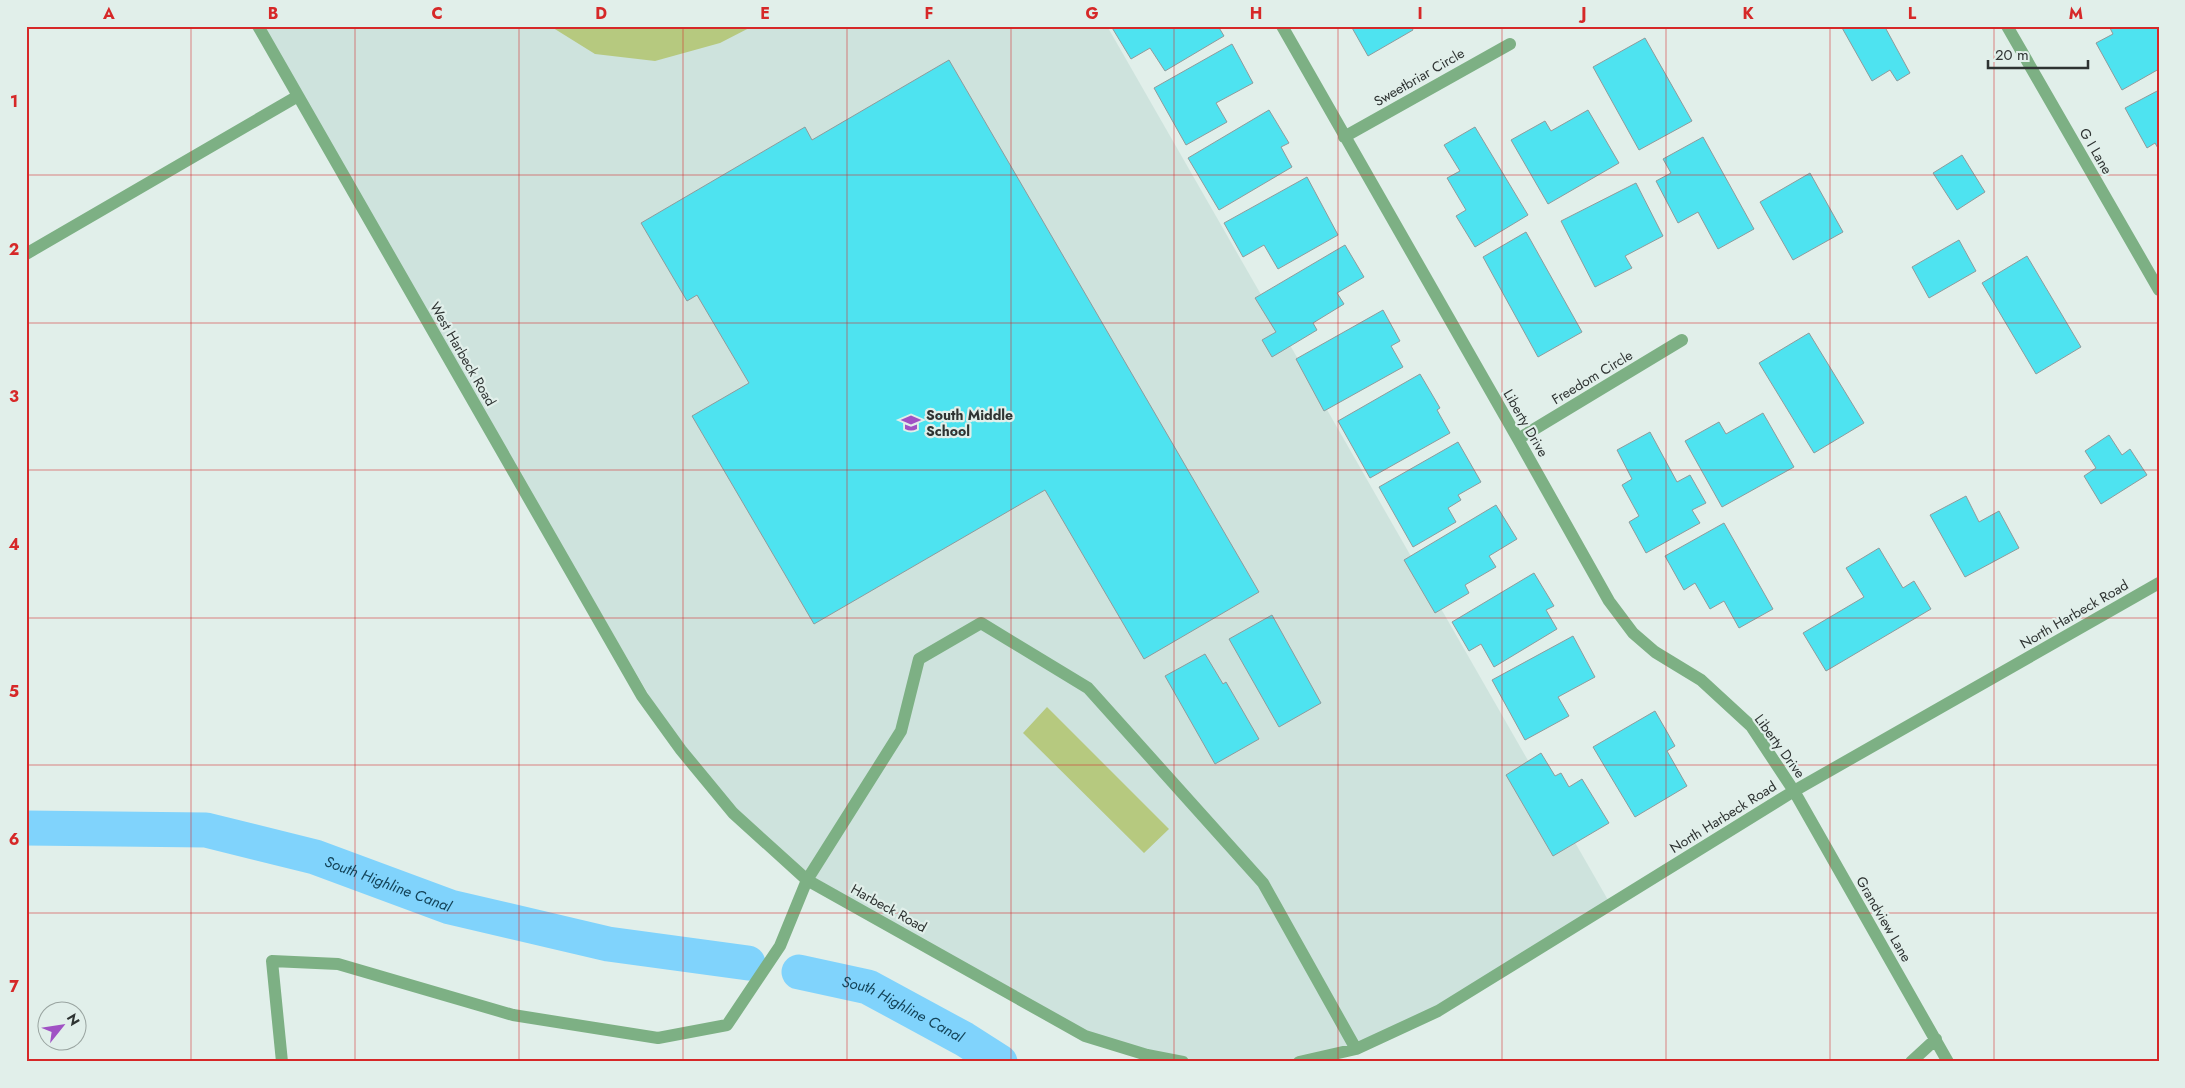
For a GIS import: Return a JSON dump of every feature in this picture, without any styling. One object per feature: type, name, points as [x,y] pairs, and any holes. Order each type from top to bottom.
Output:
[{"type":"street","name":"West Harbeck Road","points":[[258,26],[642,696]]},
{"type":"street","name":"Liberty Drive","points":[[1282,26],[1609,601],[1633,633],[1655,652],[1701,680],[1750,726],[1794,791]]},
{"type":"street","name":"G I Lane","points":[[2007,26],[2159,290]]},
{"type":"street","name":"Sweetbriar Circle","points":[[1344,137],[1510,44]]},
{"type":"street","points":[[26,254],[298,96]]},
{"type":"street","name":"Freedom Circle","points":[[1518,439],[1682,340]]},
{"type":"street","name":"North Harbeck Road","points":[[1299,1062],[1356,1048],[1438,1010],[1794,791],[2159,583]]},
{"type":"street","points":[[282,1062],[272,961],[338,964],[513,1015],[658,1038],[727,1024],[780,946],[808,880],[901,731],[919,659],[981,623],[1088,688],[1263,883],[1356,1048]]},
{"type":"street","name":"Harbeck Road","points":[[642,696],[681,750],[733,813],[808,880],[1085,1036],[1147,1055],[1183,1062]]},
{"type":"street","name":"Grandview Lane","points":[[1794,791],[1948,1062]]},
{"type":"street","points":[[1911,1062],[1936,1039]]},
{"type":"shaded area","points":[[257,26],[1107,26],[1608,900],[1438,1010],[1356,1048],[1299,1062],[1183,1062],[1085,1036],[807,880],[733,813],[681,750]]},
{"type":"green space","points":[[550,26],[753,26],[720,43],[655,61],[595,54]]},
{"type":"green space","points":[[1047,707],[1169,829],[1144,853],[1023,733]]},
{"type":"building","points":[[1111,26],[1218,26],[1224,36],[1165,71],[1150,48],[1131,59]]},
{"type":"building","points":[[1351,26],[1411,26],[1413,30],[1368,56]]},
{"type":"building","points":[[1841,26],[1892,26],[1886,29],[1910,73],[1897,81],[1890,70],[1872,81]]},
{"type":"building","points":[[2109,26],[2159,26],[2159,69],[2122,90],[2096,43],[2113,34]]},
{"type":"building","points":[[1645,38],[1692,121],[1639,150],[1593,67]]},
{"type":"building","points":[[1232,44],[1253,83],[1216,103],[1227,122],[1186,145],[1154,88]]},
{"type":"building","points":[[949,60],[1259,592],[1144,659],[1045,490],[814,624],[692,416],[749,383],[697,295],[687,301],[641,223],[805,127],[812,140]]},
{"type":"building","points":[[2159,90],[2159,150],[2155,143],[2147,148],[2125,108]]},
{"type":"building","points":[[1269,110],[1289,143],[1281,147],[1292,167],[1219,210],[1188,158]]},
{"type":"building","points":[[1588,110],[1619,163],[1548,204],[1511,140],[1545,121],[1551,131]]},
{"type":"building","points":[[1475,127],[1528,215],[1475,247],[1456,216],[1466,210],[1447,178],[1460,171],[1444,145]]},
{"type":"building","points":[[1703,137],[1754,229],[1718,249],[1698,212],[1678,223],[1656,181],[1671,173],[1663,159]]},
{"type":"building","points":[[1962,155],[1985,192],[1957,210],[1933,173]]},
{"type":"building","points":[[1810,173],[1843,232],[1793,260],[1760,202]]},
{"type":"building","points":[[1307,177],[1338,235],[1278,269],[1264,245],[1243,257],[1224,223]]},
{"type":"building","points":[[1636,183],[1663,236],[1625,256],[1632,268],[1595,287],[1561,221]]},
{"type":"building","points":[[1526,232],[1582,332],[1538,357],[1483,257]]},
{"type":"building","points":[[1959,240],[1976,271],[1929,298],[1912,267]]},
{"type":"building","points":[[1345,245],[1364,277],[1337,293],[1344,304],[1313,323],[1317,330],[1272,357],[1262,340],[1276,332],[1255,298]]},
{"type":"building","points":[[2027,256],[2081,347],[2036,374],[1982,283]]},
{"type":"building","points":[[1383,310],[1400,341],[1391,346],[1403,367],[1324,411],[1296,359]]},
{"type":"building","points":[[1809,333],[1864,423],[1814,453],[1759,363]]},
{"type":"building","points":[[1420,374],[1440,408],[1437,410],[1450,433],[1370,478],[1338,421]]},
{"type":"building","points":[[1763,413],[1794,467],[1722,507],[1685,441],[1719,422],[1726,434]]},
{"type":"building","points":[[1650,432],[1677,482],[1690,475],[1706,503],[1692,510],[1700,523],[1646,553],[1629,522],[1639,516],[1622,485],[1632,479],[1617,450]]},
{"type":"building","points":[[2109,435],[2122,455],[2130,449],[2147,475],[2101,504],[2084,476],[2096,468],[2085,451]]},
{"type":"building","points":[[1458,442],[1481,482],[1458,495],[1461,500],[1448,508],[1456,522],[1413,547],[1379,487]]},
{"type":"building","points":[[1966,496],[1979,522],[1999,511],[2019,548],[1965,577],[1930,515]]},
{"type":"building","points":[[1496,505],[1517,539],[1489,556],[1496,567],[1465,585],[1469,593],[1435,613],[1404,560]]},
{"type":"building","points":[[1724,523],[1773,609],[1739,628],[1724,601],[1710,609],[1695,583],[1684,590],[1665,556]]},
{"type":"building","points":[[1879,548],[1903,588],[1914,581],[1931,609],[1826,671],[1803,633],[1864,597],[1846,568]]},
{"type":"building","points":[[1534,573],[1554,606],[1546,610],[1557,629],[1494,667],[1481,644],[1469,651],[1452,622]]},
{"type":"building","points":[[1272,615],[1321,703],[1279,727],[1229,639]]},
{"type":"building","points":[[1573,636],[1595,677],[1558,697],[1569,716],[1525,740],[1492,680]]},
{"type":"building","points":[[1205,654],[1223,684],[1226,682],[1259,739],[1215,764],[1165,676]]},
{"type":"building","points":[[1655,711],[1675,746],[1667,751],[1687,786],[1635,817],[1593,747]]},
{"type":"building","points":[[1541,753],[1555,776],[1561,773],[1569,787],[1582,779],[1609,823],[1553,856],[1506,775]]},
{"type":"waterway","name":"South Highline Canal","points":[[26,828],[206,830],[315,857],[450,907],[608,944],[748,963]]},
{"type":"waterway","name":"South Highline Canal","points":[[799,972],[868,987],[964,1039],[1000,1062]]},
{"type":"place","name":"South Middle School","points":[[911,423]]}]
